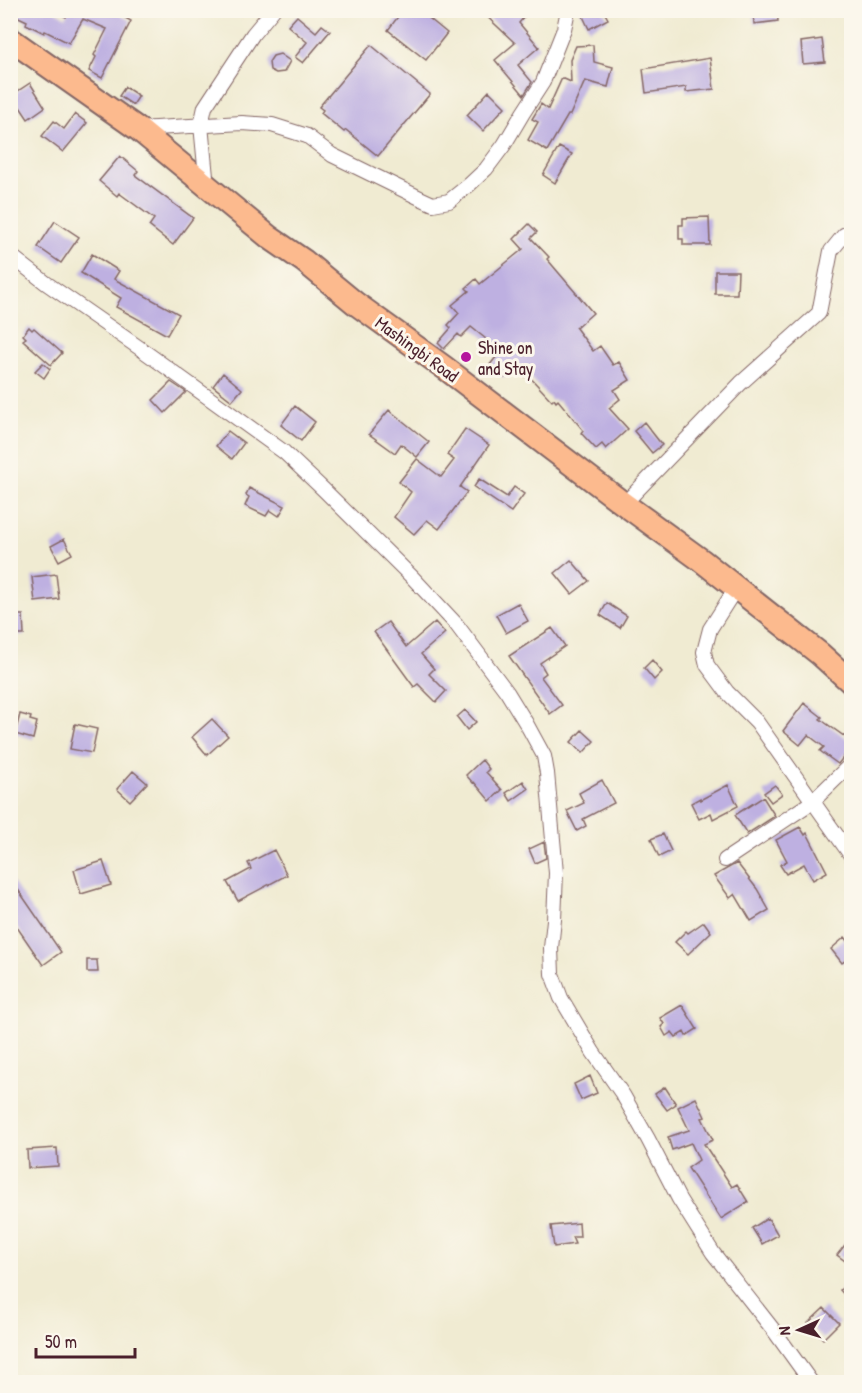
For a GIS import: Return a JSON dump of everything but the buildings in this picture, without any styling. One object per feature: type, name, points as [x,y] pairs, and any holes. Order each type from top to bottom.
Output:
[{"type":"main road","name":"Mashingbi Road","points":[[10,39],[138,129],[269,237],[701,560],[820,654],[852,683]]},
{"type":"street","points":[[207,187],[201,125],[205,107],[273,10]]},
{"type":"street","points":[[138,129],[242,123],[272,124],[307,136],[332,155],[433,204],[449,201],[486,169],[504,145],[543,82],[564,29],[568,10]]},
{"type":"street","points":[[624,504],[741,383],[819,313],[831,251],[844,235],[852,231]]},
{"type":"street","points":[[10,255],[284,452],[413,578],[456,624],[507,692],[544,756],[548,773],[556,873],[551,948],[552,974],[561,998],[593,1052],[623,1095],[679,1199],[713,1253],[775,1332],[811,1383]]},
{"type":"street","points":[[736,588],[710,629],[704,652],[707,665],[727,692],[757,722],[852,857]]},
{"type":"street","points":[[725,860],[812,802],[852,763]]},
{"type":"place","name":"Shine on and Stay","points":[[466,357]]}]
